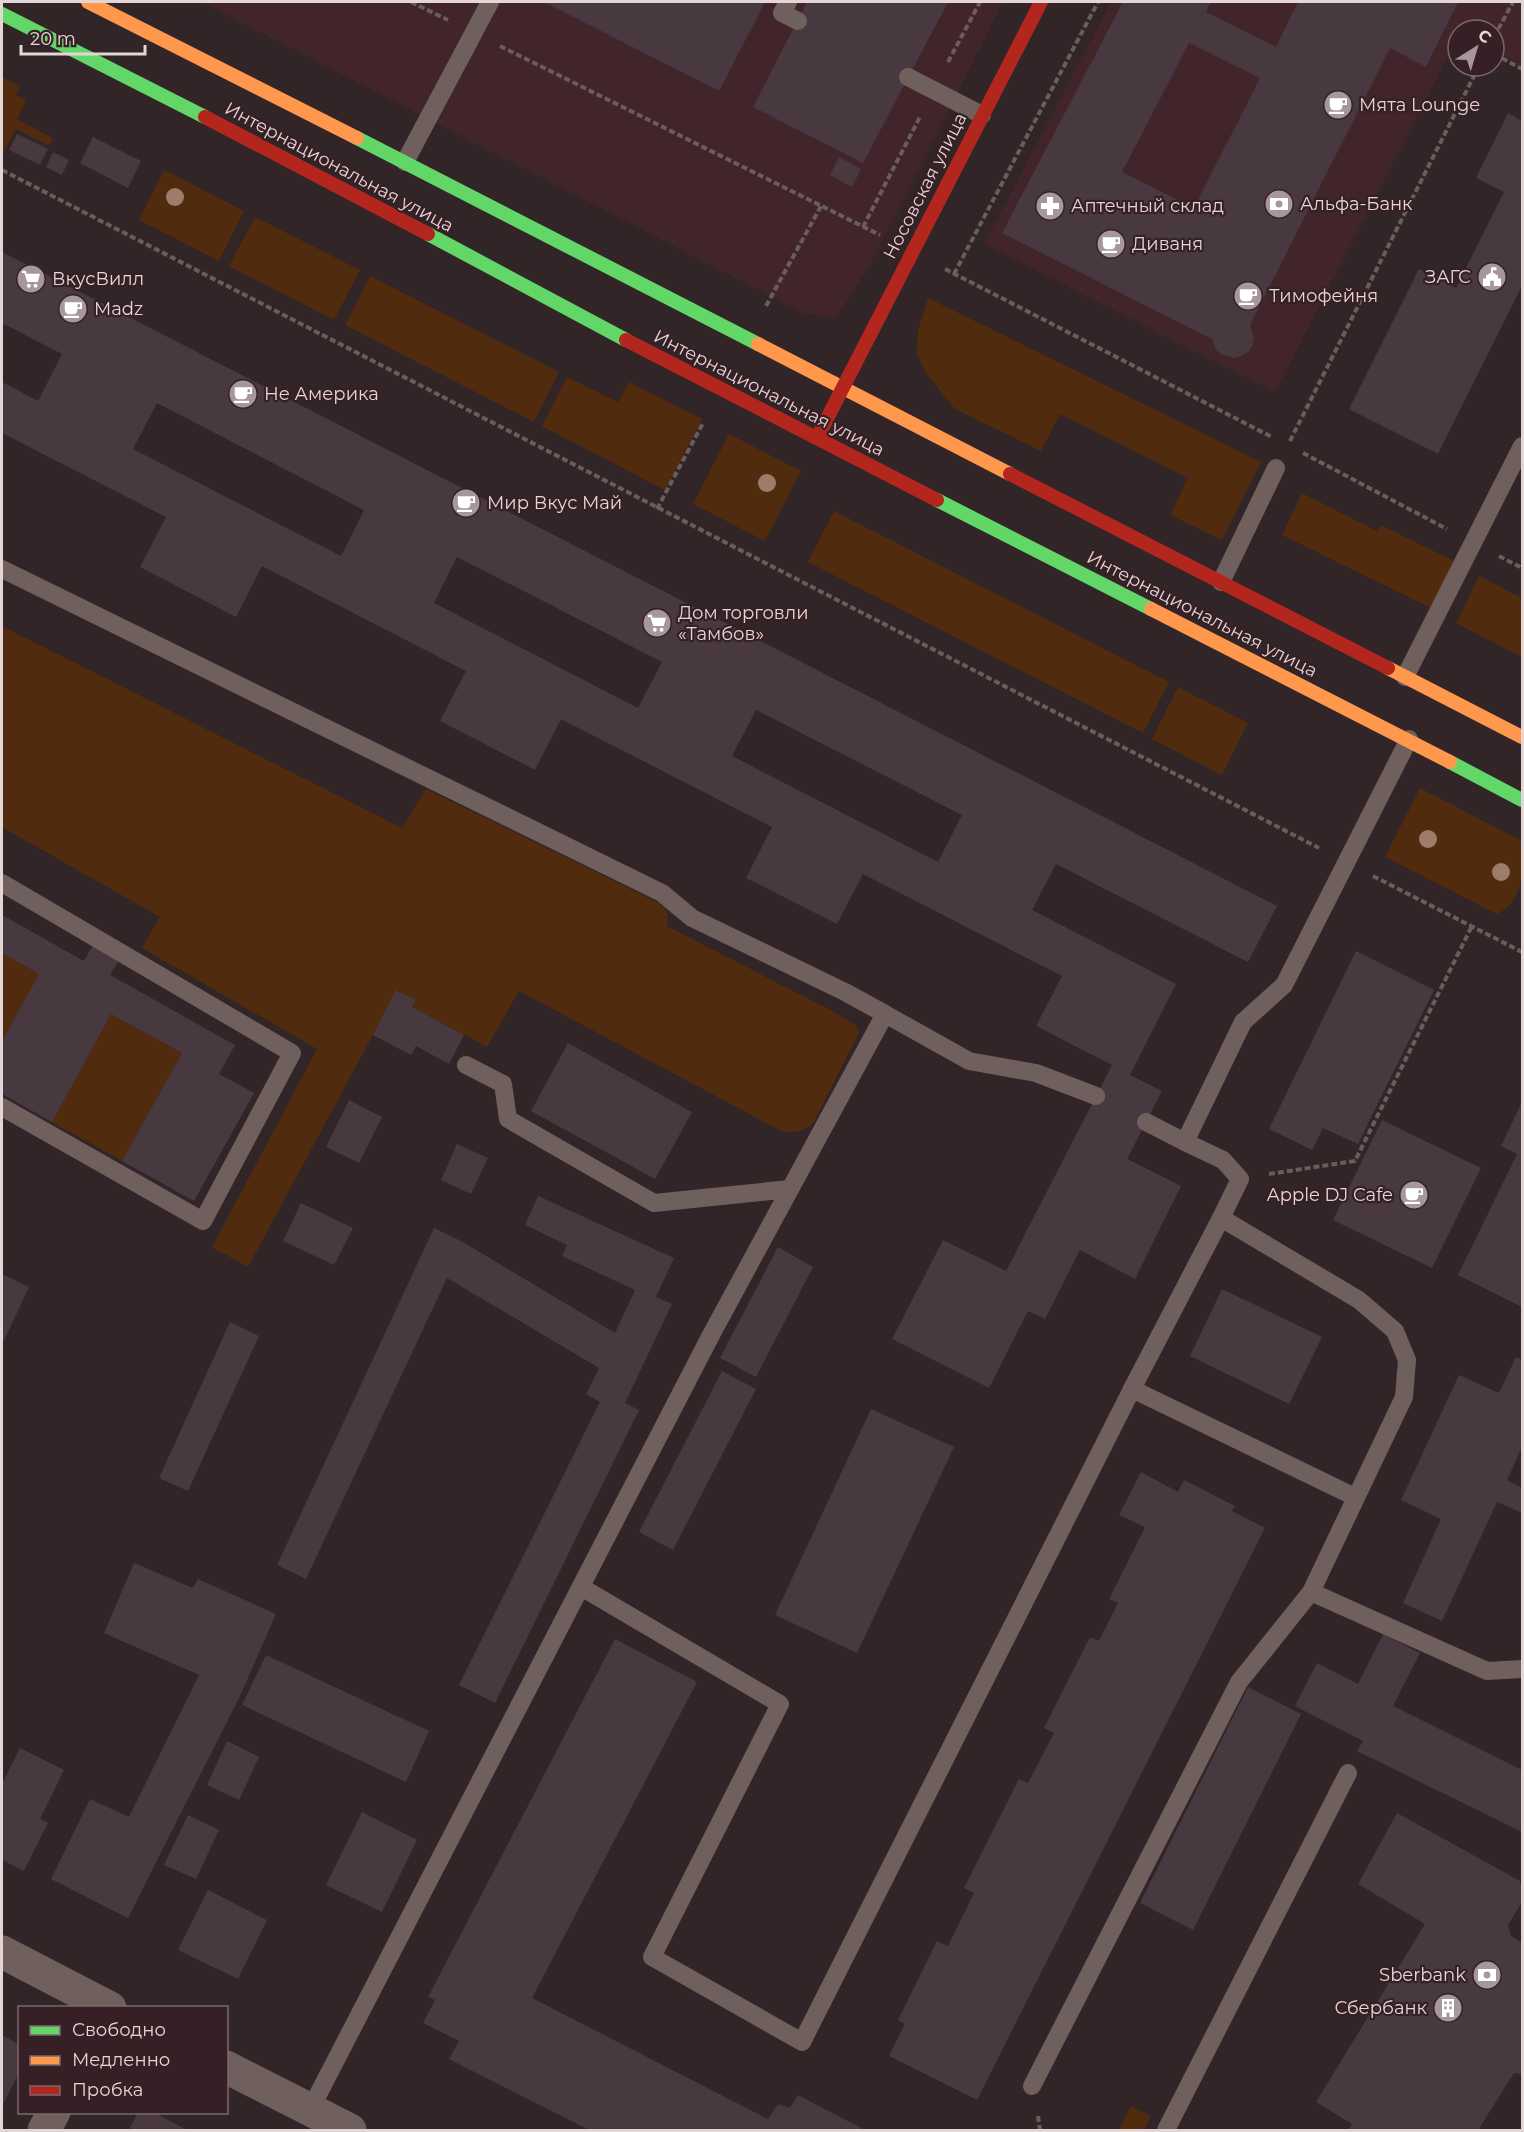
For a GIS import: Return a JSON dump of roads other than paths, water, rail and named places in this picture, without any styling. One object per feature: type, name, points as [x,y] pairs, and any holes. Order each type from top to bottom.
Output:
[{"type":"main road","name":"Интернациональная улица","points":[[88,2],[405,162],[1522,737]]},
{"type":"main road","name":"Носовская улица","points":[[817,438],[1041,2]]},
{"type":"main road","name":"Интернациональная улица","points":[[2,14],[140,83],[817,438],[1409,739],[1522,800]]},
{"type":"street","points":[[2,1952],[108,2006]]},
{"type":"street","points":[[228,2068],[350,2130]]},
{"type":"street","points":[[44,2130],[53,2114]]},
{"type":"lane","points":[[405,162],[490,2]]},
{"type":"lane","points":[[788,2],[782,13],[798,21]]},
{"type":"lane","points":[[908,77],[982,115]]},
{"type":"lane","points":[[1405,677],[1522,446]]},
{"type":"lane","points":[[1221,582],[1276,468]]},
{"type":"lane","points":[[2,569],[662,893],[692,918],[845,992],[969,1061],[1036,1073],[1096,1096]]},
{"type":"lane","points":[[1185,1142],[1243,1022],[1284,985],[1409,739]]},
{"type":"lane","points":[[2,883],[292,1053],[203,1221],[2,1107]]},
{"type":"lane","points":[[310,2110],[711,1335],[885,1014]]},
{"type":"lane","points":[[466,1065],[503,1084],[508,1119],[654,1203],[790,1189]]},
{"type":"lane","points":[[581,1587],[780,1704],[652,1957],[802,2042],[1240,1179],[1223,1160],[1146,1122]]},
{"type":"lane","points":[[1032,2086],[1239,1682],[1311,1592],[1404,1397],[1407,1360],[1395,1331],[1359,1300],[1221,1218]]},
{"type":"lane","points":[[1132,1389],[1355,1497]]},
{"type":"lane","points":[[1311,1592],[1487,1671],[1522,1669]]},
{"type":"lane","points":[[1166,2130],[1348,1773]]},
{"type":"place","name":"Мята Lounge","points":[[1338,105]]},
{"type":"place","name":"Альфа-Банк","points":[[1279,204]]},
{"type":"place","name":"Аптечный склад","points":[[1050,206]]},
{"type":"place","name":"Диваня","points":[[1111,244]]},
{"type":"place","name":"ЗАГС","points":[[1492,277]]},
{"type":"place","name":"ВкусВилл","points":[[31,279]]},
{"type":"place","name":"Тимофейня","points":[[1248,296]]},
{"type":"place","name":"Madz","points":[[73,309]]},
{"type":"place","name":"Не Америка","points":[[243,394]]},
{"type":"place","name":"Мир Вкус Май","points":[[466,503]]},
{"type":"place","name":"Дом торговли «Тамбов»","points":[[657,623]]},
{"type":"place","name":"Apple DJ Cafe","points":[[1414,1195]]},
{"type":"place","name":"Sberbank","points":[[1487,1975]]},
{"type":"place","name":"Сбербанк","points":[[1448,2008]]}]
